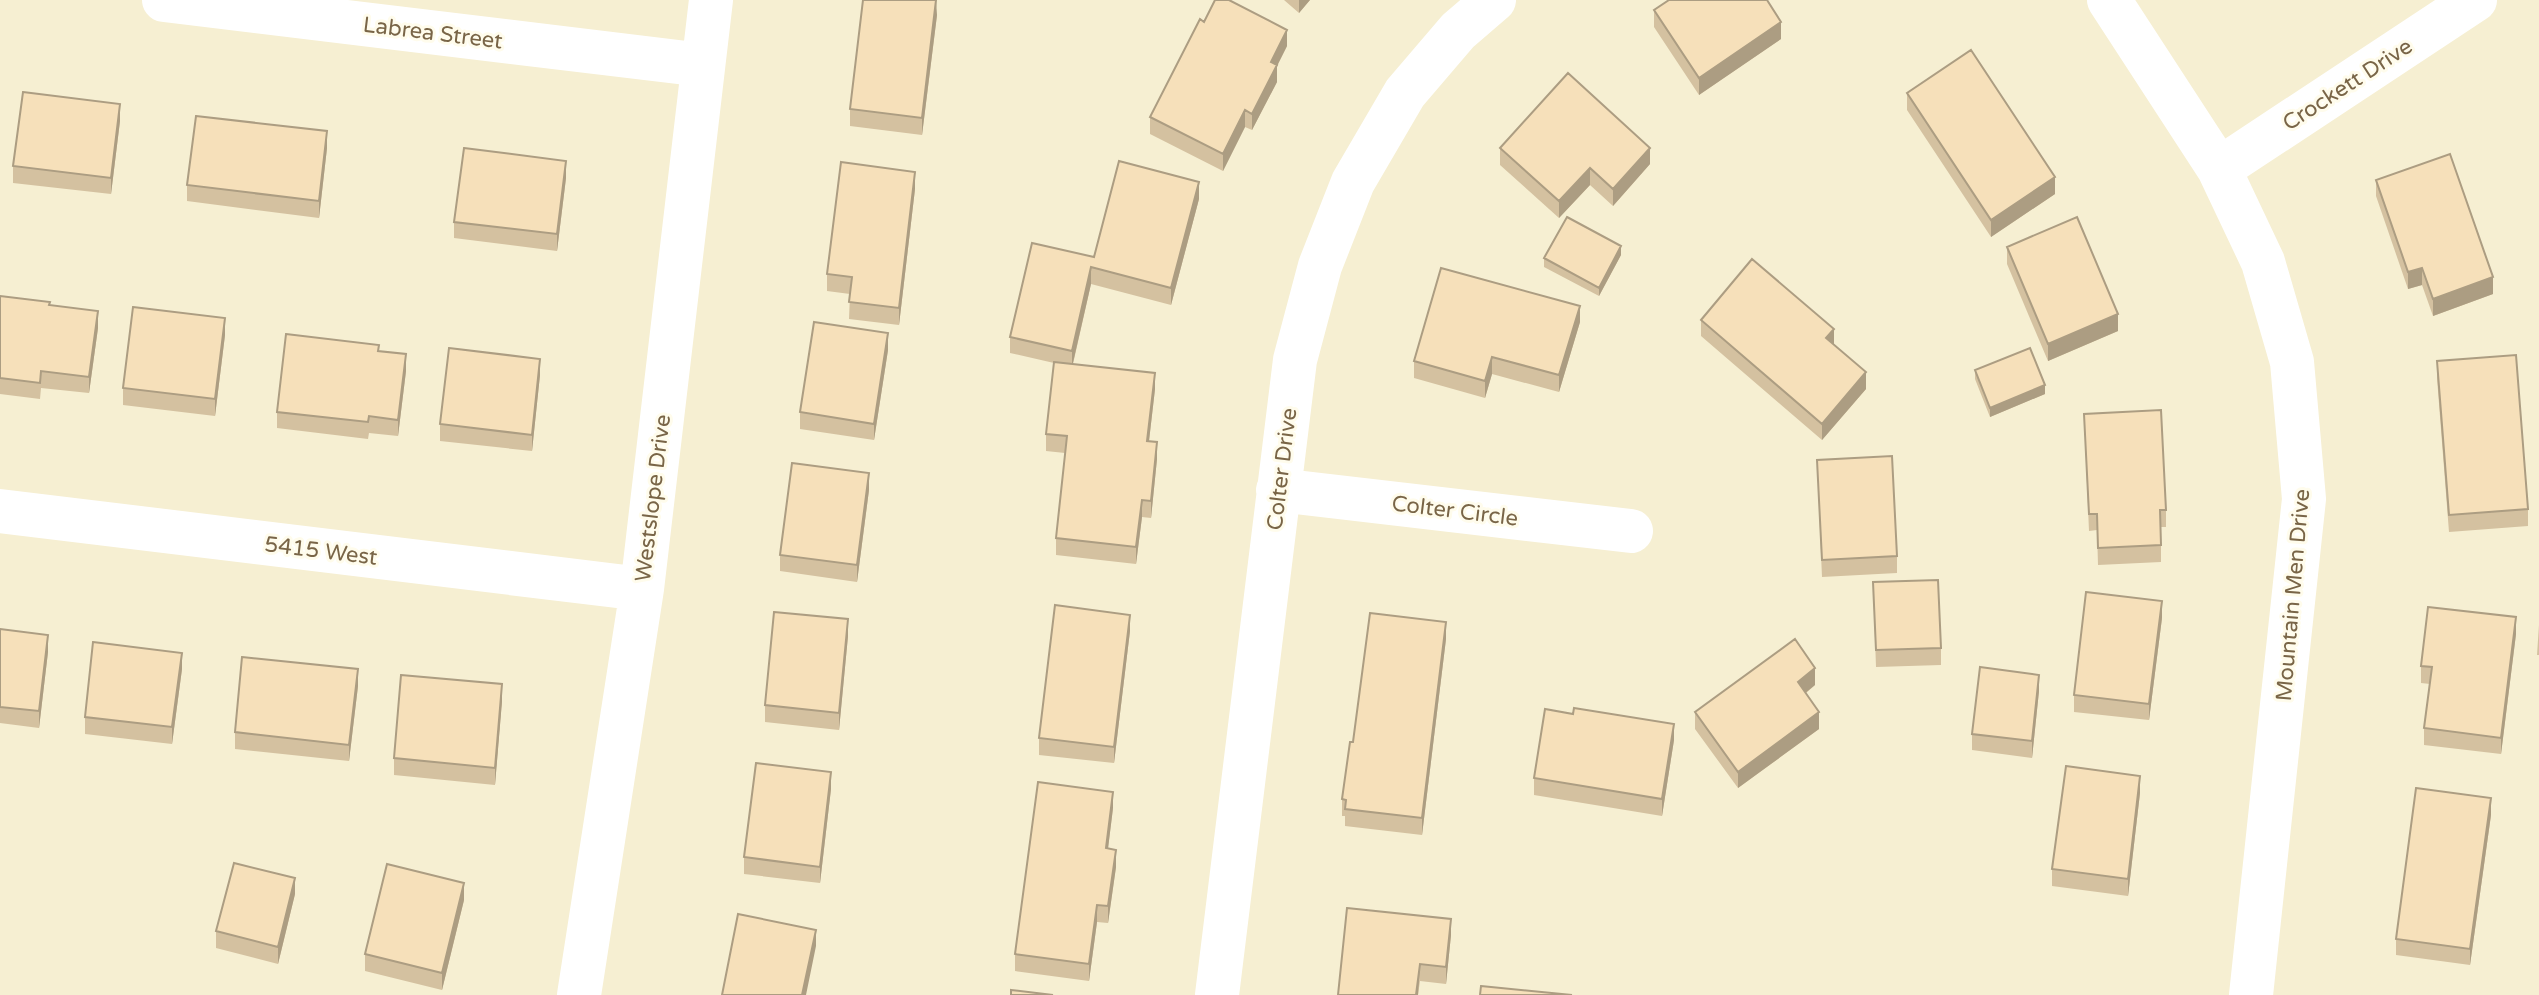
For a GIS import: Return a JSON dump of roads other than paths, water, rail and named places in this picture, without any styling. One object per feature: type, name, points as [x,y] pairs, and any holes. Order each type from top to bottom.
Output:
[{"type":"street","name":"Labrea Street","points":[[164,0],[703,65]]},
{"type":"street","name":"Westslope Drive","points":[[579,995],[642,589],[711,0]]},
{"type":"street","name":"Colter Drive","points":[[1217,995],[1295,360],[1320,266],[1353,182],[1405,93],[1458,31],[1494,0]]},
{"type":"street","name":"Mountain Men Drive","points":[[2109,0],[2219,169],[2263,262],[2292,362],[2304,499],[2251,995]]},
{"type":"street","name":"Crockett Drive","points":[[2219,169],[2475,0]]},
{"type":"street","name":"Colter Circle","points":[[1278,490],[1631,531]]},
{"type":"street","name":"5415 West","points":[[0,511],[642,589]]}]
